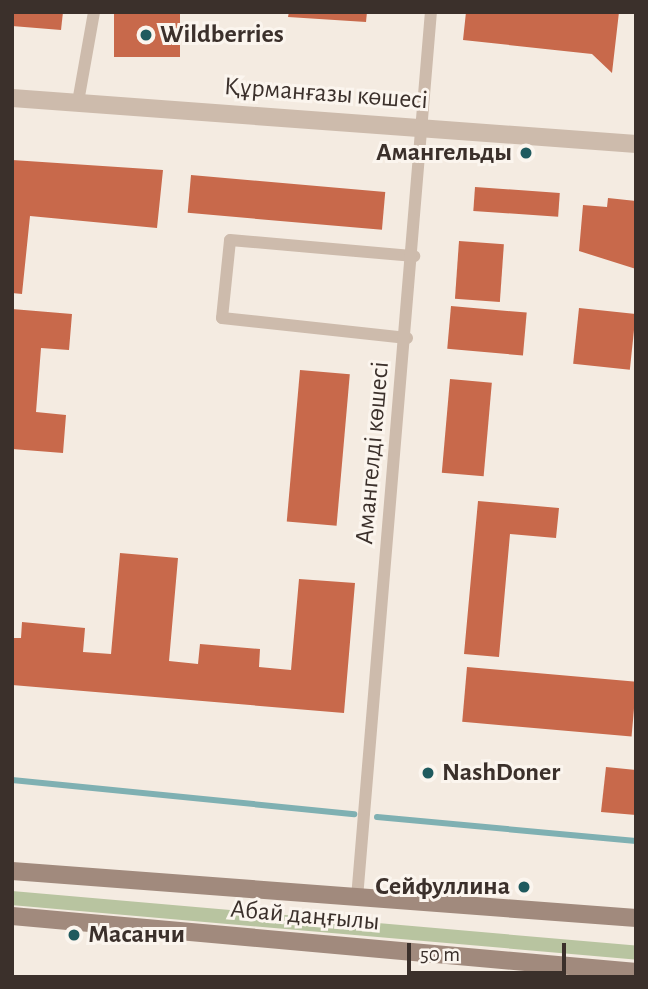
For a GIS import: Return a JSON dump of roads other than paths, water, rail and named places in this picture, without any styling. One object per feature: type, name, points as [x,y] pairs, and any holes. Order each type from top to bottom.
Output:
[{"type":"main road","name":"Абай даңғылы","points":[[12,871],[636,918]]},
{"type":"main road","name":"Абай даңғылы","points":[[12,916],[636,972]]},
{"type":"street","name":"Құрманғазы көшесі","points":[[12,98],[636,144]]},
{"type":"lane","points":[[78,102],[94,12]]},
{"type":"lane","name":"Амангелді көшесі","points":[[357,898],[414,256],[431,12]]},
{"type":"lane","points":[[407,338],[222,318],[230,240],[414,256]]},
{"type":"waterway","points":[[12,780],[354,814]]},
{"type":"waterway","points":[[377,817],[636,841]]},
{"type":"place","name":"Wildberries","points":[[146,35]]},
{"type":"place","name":"Амангельды","points":[[526,153]]},
{"type":"place","name":"NashDoner","points":[[428,773]]},
{"type":"place","name":"Сейфуллина","points":[[524,887]]},
{"type":"place","name":"Масанчи","points":[[74,935]]}]
